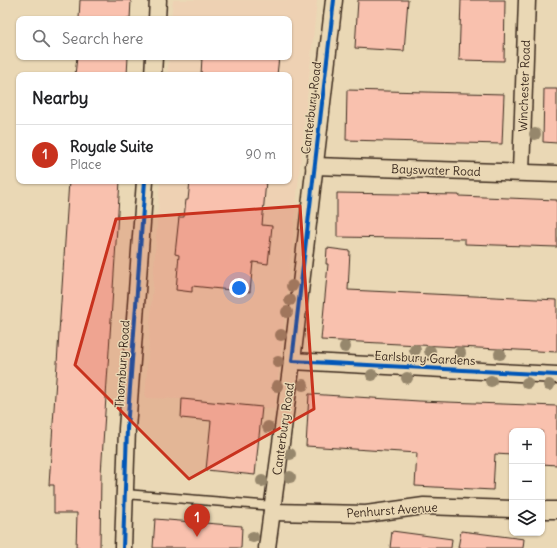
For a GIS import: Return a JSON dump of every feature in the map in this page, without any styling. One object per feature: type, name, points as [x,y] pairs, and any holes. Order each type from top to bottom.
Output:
[{"type":"street","points":[[157,16],[158,0]]},
{"type":"street","name":"Canterbury Road","points":[[268,548],[292,361],[334,0]]},
{"type":"street","name":"Winchester Road","points":[[521,172],[527,0]]},
{"type":"street","points":[[153,72],[154,60]]},
{"type":"street","name":"Bayswater Road","points":[[314,166],[557,174]]},
{"type":"street","name":"Thornbury Road","points":[[123,548],[127,421],[145,184]]},
{"type":"street","name":"Earlsbury Gardens","points":[[292,361],[557,375]]},
{"type":"street","name":"Penhurst Avenue","points":[[272,509],[366,514],[424,506],[509,509]]},
{"type":"street","points":[[545,510],[557,510]]},
{"type":"lane","points":[[124,494],[272,509]]},
{"type":"highlighted area","points":[[300,206],[314,409],[189,479],[75,365],[116,219]]},
{"type":"shaded area","points":[[173,0],[317,0],[275,409],[182,399],[145,398],[160,184],[292,184],[292,72],[167,72],[169,60],[292,60],[292,16],[171,16]]},
{"type":"building","points":[[80,0],[131,0],[130,16],[79,16]]},
{"type":"building","points":[[358,0],[408,0],[404,51],[355,48]]},
{"type":"building","points":[[461,0],[505,0],[504,61],[459,60]]},
{"type":"building","points":[[77,60],[128,60],[127,72],[75,72]]},
{"type":"building","points":[[202,60],[279,60],[277,72],[201,72]]},
{"type":"building","points":[[544,89],[557,89],[557,143],[543,142]]},
{"type":"building","points":[[347,90],[504,94],[502,144],[346,140]]},
{"type":"building","points":[[69,184],[120,184],[101,474],[100,548],[76,548],[77,513],[54,513],[54,485],[49,485]]},
{"type":"building","points":[[190,184],[266,184],[262,225],[272,226],[268,264],[253,262],[250,292],[192,286],[192,292],[176,290],[179,255],[175,254],[179,217],[184,217],[186,200],[188,200]]},
{"type":"building","points":[[337,193],[459,195],[557,200],[557,247],[465,244],[465,239],[337,237]]},
{"type":"building","points":[[327,248],[350,251],[348,290],[557,300],[557,352],[321,340],[328,264],[326,264]]},
{"type":"building","points":[[309,394],[419,401],[557,406],[557,465],[545,464],[545,428],[509,428],[509,455],[495,454],[493,490],[415,486],[417,453],[306,446]]},
{"type":"building","points":[[182,399],[262,407],[255,475],[206,470],[211,421],[181,418]]},
{"type":"building","points":[[155,519],[242,526],[241,548],[153,548]]},
{"type":"building","points":[[392,531],[452,539],[451,548],[390,548]]},
{"type":"building","points":[[461,531],[524,539],[523,548],[458,548]]},
{"type":"cycle path","points":[[334,0],[292,361],[557,375]]},
{"type":"cycle path","points":[[123,548],[127,429],[145,184]]},
{"type":"place","name":"Royale Suite","points":[[197,537]]}]
